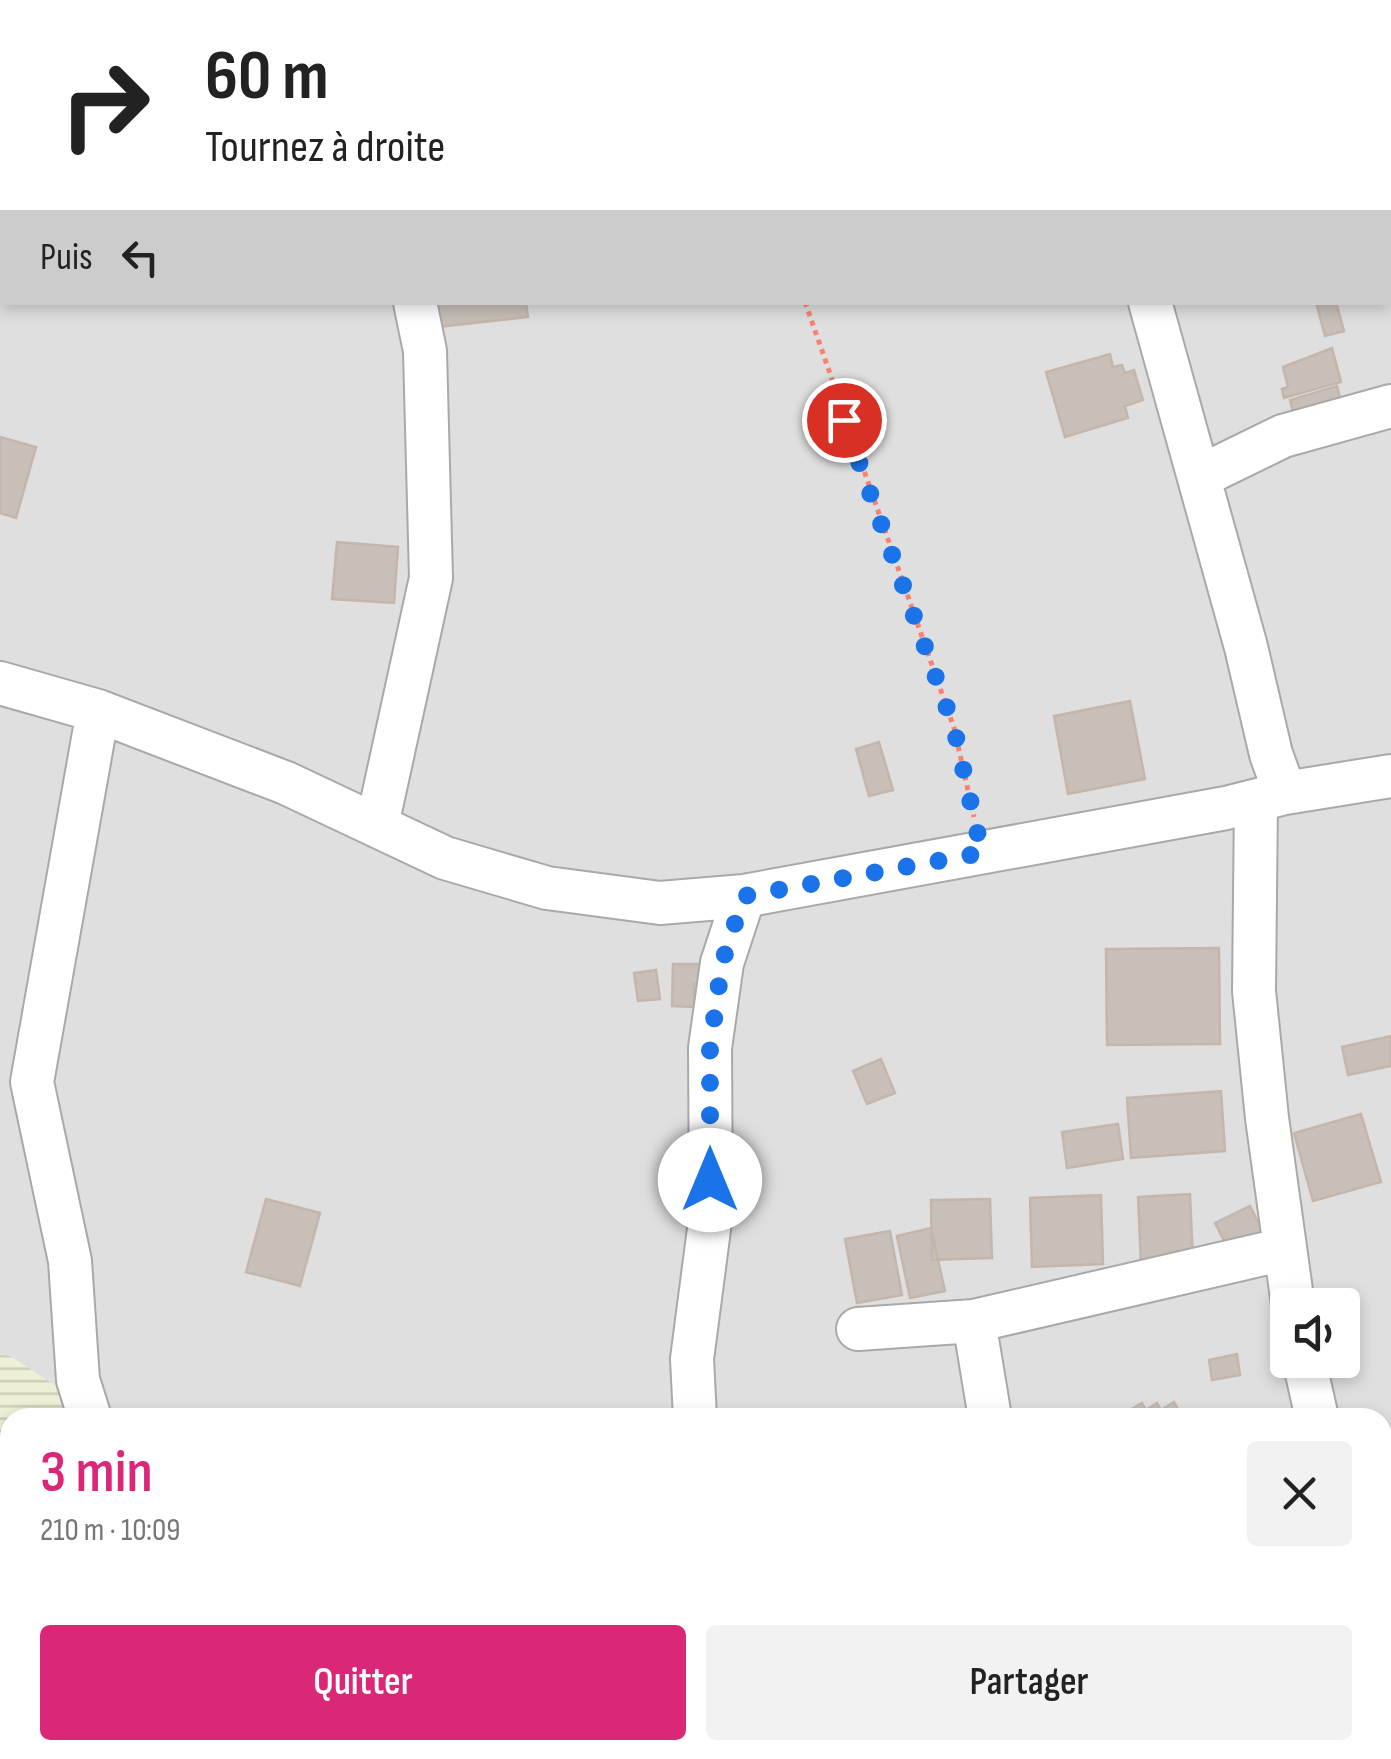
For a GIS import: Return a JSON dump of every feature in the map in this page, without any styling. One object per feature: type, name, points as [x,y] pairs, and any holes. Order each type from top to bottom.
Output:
[{"type":"street","points":[[377,825],[431,578],[425,351],[417,305]]},
{"type":"street","points":[[1151,305],[1246,648],[1271,754],[1271,797],[1254,991],[1291,1288]]},
{"type":"street","points":[[1199,477],[1283,436],[1391,406]]},
{"type":"street","points":[[0,683],[98,710],[286,783],[445,858],[546,888],[660,903],[744,896],[1391,776]]},
{"type":"street","points":[[87,1408],[78,1380],[70,1261],[16,1076],[98,710]]},
{"type":"street","points":[[694,1408],[692,1359],[710,1214],[710,1048],[722,963],[744,896]]},
{"type":"street","points":[[858,1329],[974,1320],[1285,1249]]},
{"type":"street","points":[[974,1320],[988,1408]]},
{"type":"street","points":[[1308,1378],[1315,1408]]},
{"type":"path","points":[[806,305],[954,728],[982,853]]},
{"type":"shaded area","points":[[0,305],[1391,305],[1391,1408],[89,1408],[10,1356],[0,1354]]},
{"type":"green space","points":[[0,1354],[10,1356],[90,1408],[0,1408]]},
{"type":"building","points":[[425,305],[526,305],[528,317],[428,328]]},
{"type":"building","points":[[1317,305],[1337,305],[1344,331],[1325,336]]},
{"type":"building","points":[[1332,348],[1341,382],[1284,398],[1282,389],[1288,387],[1283,367]]},
{"type":"building","points":[[1110,354],[1113,367],[1122,365],[1125,373],[1134,370],[1143,400],[1125,406],[1128,418],[1065,437],[1046,372]]},
{"type":"building","points":[[1337,386],[1343,410],[1296,424],[1290,400]]},
{"type":"building","points":[[0,437],[36,447],[16,518],[0,513]]},
{"type":"building","points":[[337,542],[398,547],[394,603],[332,599]]},
{"type":"building","points":[[1130,701],[1145,779],[1068,794],[1054,716]]},
{"type":"building","points":[[879,742],[893,790],[869,796],[856,749]]},
{"type":"building","points":[[1219,948],[1220,1044],[1107,1045],[1106,949]]},
{"type":"building","points":[[673,964],[708,964],[707,984],[694,984],[694,1007],[672,1006]]},
{"type":"building","points":[[656,970],[660,999],[638,1001],[634,973]]},
{"type":"building","points":[[1391,1036],[1391,1066],[1348,1075],[1342,1047]]},
{"type":"building","points":[[881,1059],[895,1093],[867,1104],[853,1071]]},
{"type":"building","points":[[1221,1091],[1225,1151],[1131,1158],[1127,1098]]},
{"type":"building","points":[[1361,1114],[1381,1182],[1313,1201],[1294,1133]]},
{"type":"building","points":[[1118,1124],[1123,1159],[1067,1168],[1062,1132]]},
{"type":"building","points":[[1190,1194],[1193,1261],[1141,1264],[1138,1197]]},
{"type":"building","points":[[1101,1195],[1103,1264],[1032,1267],[1030,1198]]},
{"type":"building","points":[[266,1199],[320,1213],[300,1286],[246,1272]]},
{"type":"building","points":[[990,1199],[992,1258],[932,1260],[931,1200]]},
{"type":"building","points":[[1250,1206],[1268,1242],[1234,1260],[1215,1223]]},
{"type":"building","points":[[931,1228],[945,1291],[910,1298],[897,1236]]},
{"type":"building","points":[[890,1231],[902,1295],[857,1303],[845,1239]]},
{"type":"building","points":[[1237,1354],[1240,1375],[1212,1380],[1209,1360]]},
{"type":"route","points":[[710,1180],[710,1048],[722,963],[744,896],[982,853],[954,728],[844,420]]}]
